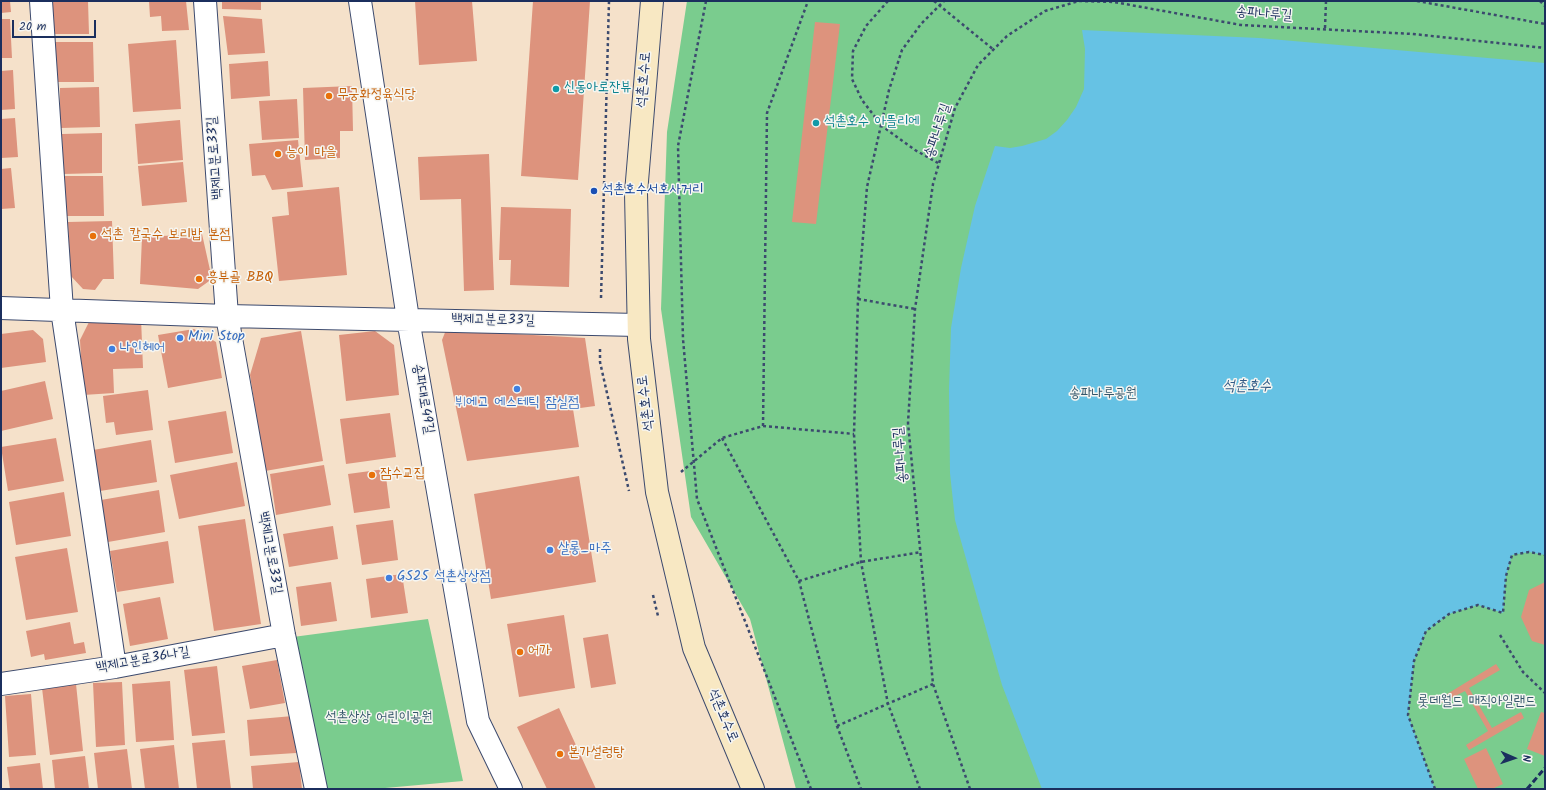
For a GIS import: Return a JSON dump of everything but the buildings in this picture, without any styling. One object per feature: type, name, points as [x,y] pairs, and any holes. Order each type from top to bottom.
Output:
[{"type":"street","points":[[41,1],[62,310],[115,667]]},
{"type":"street","name":"백제고분로33길","points":[[205,1],[227,316],[284,635],[316,789]]},
{"type":"street","name":"송파대로49길","points":[[360,1],[408,319],[478,721],[511,789]]},
{"type":"street","name":"석촌호수로","points":[[652,1],[636,193],[639,339],[658,492],[694,648],[753,789]]},
{"type":"street","name":"백제고분로33길","points":[[1,308],[227,316],[638,325]]},
{"type":"street","name":"백제고분로36나길","points":[[1,684],[115,667],[284,635]]},
{"type":"path","points":[[706,1],[678,146],[683,339],[697,499],[811,789]]},
{"type":"path","points":[[763,426],[767,112],[808,1]]},
{"type":"path","points":[[888,1],[866,26],[853,51],[852,79],[862,100],[882,126],[914,150],[938,163]]},
{"type":"path","points":[[934,1],[994,50]]},
{"type":"path","points":[[920,789],[888,704],[861,562],[854,434],[858,299],[867,187],[889,90],[902,50],[921,24],[944,1]]},
{"type":"path","name":"송파나루길","points":[[970,789],[933,684],[908,423],[915,309],[933,184],[955,108],[978,65],[1007,36],[1045,11],[1079,1],[1114,2],[1241,25],[1325,28],[1413,34],[1545,48]]},
{"type":"path","points":[[1325,28],[1326,1]]},
{"type":"path","points":[[1418,1],[1545,24]]},
{"type":"path","points":[[1540,1],[1545,6]]},
{"type":"path","points":[[858,299],[915,309]]},
{"type":"path","points":[[658,492],[722,438],[763,426],[854,434]]},
{"type":"path","points":[[722,438],[799,582],[837,726],[861,789]]},
{"type":"path","points":[[799,582],[861,562],[921,552]]},
{"type":"path","points":[[1435,789],[1408,715],[1414,661],[1426,631],[1449,614],[1478,605],[1503,613],[1506,576],[1512,555],[1529,552],[1545,555]]},
{"type":"path","points":[[1500,635],[1523,672],[1545,693]]},
{"type":"path","points":[[837,726],[933,684]]},
{"type":"green space","name":"송파나루공원","points":[[687,1],[1545,1],[1545,789],[796,789],[750,619],[691,517],[661,309],[667,132]]},
{"type":"green space","name":"석촌상상 어린이공원","points":[[428,619],[463,781],[374,789],[321,789],[293,637]]},
{"type":"water","name":"석촌호수","points":[[1082,30],[1259,38],[1545,63],[1545,555],[1529,552],[1512,555],[1506,576],[1503,613],[1478,605],[1449,614],[1426,631],[1414,661],[1408,715],[1435,789],[1042,789],[1002,685],[955,520],[950,473],[949,390],[951,328],[961,268],[975,206],[995,146],[1010,148],[1046,139],[1057,131],[1067,120],[1076,107],[1084,89],[1085,49]]},
{"type":"railway","points":[[1527,789],[1545,768]]},
{"type":"place","name":"신동아로잔뷰","points":[[556,89]]},
{"type":"place","name":"무궁화정육식당","points":[[329,96]]},
{"type":"place","name":"석촌호수 아뜰리에","points":[[816,123]]},
{"type":"place","name":"능이 마을","points":[[278,154]]},
{"type":"place","name":"석촌호수서호사거리","points":[[594,191]]},
{"type":"place","name":"석촌 칼국수 보리밥 본점","points":[[93,236]]},
{"type":"place","name":"흥부골 BBQ","points":[[199,279]]},
{"type":"place","name":"Mini Stop","points":[[180,338]]},
{"type":"place","name":"나인헤어","points":[[112,349]]},
{"type":"place","name":"뷔에고 에스테틱 잠실점","points":[[517,389]]},
{"type":"place","name":"잠수교집","points":[[372,475]]},
{"type":"place","name":"살롱_마주","points":[[550,550]]},
{"type":"place","name":"GS25 석촌상상점","points":[[389,578]]},
{"type":"place","name":"어가","points":[[520,652]]},
{"type":"place","name":"본가설렁탕","points":[[560,754]]},
{"type":"park label","name":"롯데월드 매직아일랜드","points":[[1477,703]]}]
